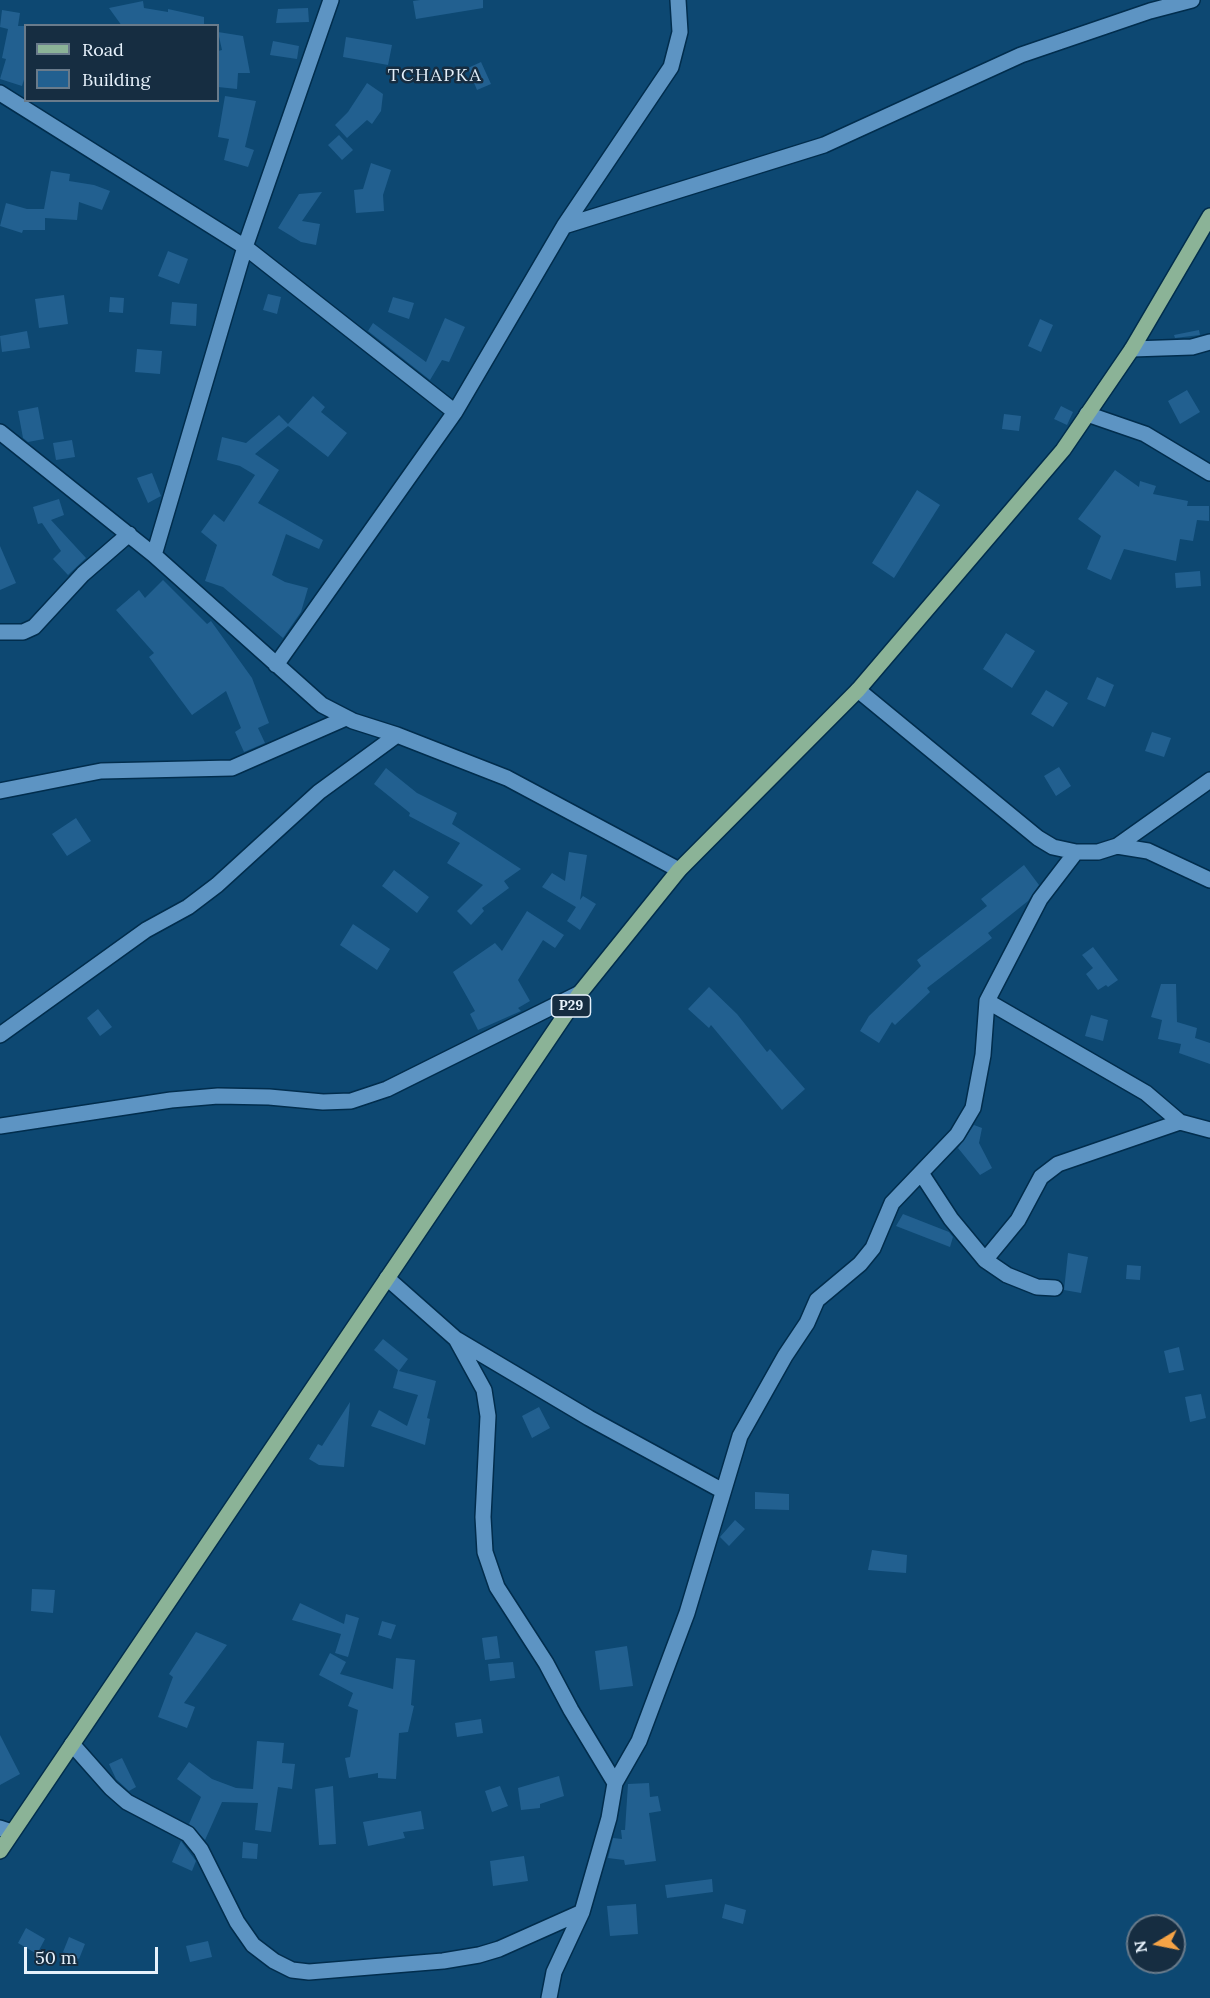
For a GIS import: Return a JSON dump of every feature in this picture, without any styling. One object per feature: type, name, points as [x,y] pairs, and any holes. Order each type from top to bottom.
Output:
[{"type":"main road","name":"P29","points":[[0,1851],[6,1830],[72,1744],[580,993],[680,870],[858,690],[1063,450],[1131,349],[1210,216]]},
{"type":"street","points":[[154,555],[244,247],[331,0]]},
{"type":"street","points":[[276,665],[455,412],[564,226],[671,67],[680,32],[678,0]]},
{"type":"street","points":[[564,226],[824,145],[1021,55],[1150,11],[1192,0]]},
{"type":"street","points":[[0,93],[244,247],[455,412]]},
{"type":"street","points":[[1131,349],[1192,347],[1210,342]]},
{"type":"street","points":[[1087,414],[1145,434],[1210,473]]},
{"type":"street","points":[[0,432],[154,555],[322,705],[346,718],[397,735],[507,778],[680,870]]},
{"type":"street","points":[[0,632],[23,632],[34,627],[82,574],[129,534]]},
{"type":"street","points":[[858,690],[1038,838],[1053,847],[1076,852],[1098,852],[1117,846],[1210,780]]},
{"type":"street","points":[[0,791],[101,771],[232,768],[346,718]]},
{"type":"street","points":[[0,1035],[146,930],[195,902],[319,792],[397,735]]},
{"type":"street","points":[[1117,846],[1148,851],[1210,880]]},
{"type":"street","points":[[549,1998],[554,1972],[582,1912],[609,1818],[615,1783],[639,1741],[687,1613],[740,1436],[785,1356],[807,1323],[818,1300],[860,1264],[873,1248],[892,1203],[957,1135],[973,1108],[983,1055],[987,1001],[1040,899],[1076,852]]},
{"type":"street","points":[[0,1126],[88,1111],[206,1097],[351,1101],[387,1089],[580,993]]},
{"type":"street","points":[[987,1001],[1146,1093],[1180,1122],[1210,1130]]},
{"type":"street","points":[[985,1260],[1018,1220],[1041,1177],[1058,1164],[1180,1122]]},
{"type":"street","points":[[921,1173],[951,1219],[985,1260],[1007,1275],[1037,1287],[1055,1288]]},
{"type":"street","points":[[387,1278],[456,1339],[589,1418],[723,1491]]},
{"type":"street","points":[[456,1339],[484,1390],[488,1416],[485,1552],[494,1578],[615,1783]]},
{"type":"street","points":[[72,1744],[111,1788],[127,1802],[188,1834],[201,1850],[237,1922],[253,1945],[274,1961],[292,1970],[309,1972],[443,1961],[479,1955],[499,1949],[582,1912]]},
{"type":"building","points":[[483,0],[483,8],[416,19],[413,1]]},
{"type":"building","points":[[143,1],[144,8],[168,12],[168,9],[204,17],[204,24],[121,24],[109,8]]},
{"type":"building","points":[[308,8],[309,22],[276,23],[278,9]]},
{"type":"building","points":[[2,10],[20,13],[18,26],[24,26],[22,86],[0,79],[6,59],[2,58],[8,29],[0,27]]},
{"type":"building","points":[[219,32],[243,36],[250,73],[238,73],[237,89],[219,87],[219,51],[222,50]]},
{"type":"building","points":[[346,37],[392,45],[388,65],[343,57]]},
{"type":"building","points":[[273,41],[299,46],[297,59],[270,55]]},
{"type":"building","points":[[481,62],[491,84],[477,90],[468,68]]},
{"type":"building","points":[[367,83],[383,94],[381,111],[372,124],[367,120],[347,138],[335,125],[348,112]]},
{"type":"building","points":[[225,96],[256,101],[245,147],[254,150],[248,167],[224,160],[229,139],[218,137]]},
{"type":"building","points":[[339,135],[353,150],[342,160],[328,145]]},
{"type":"building","points":[[371,163],[391,170],[383,195],[384,211],[356,213],[354,190],[363,189]]},
{"type":"building","points":[[51,171],[70,174],[69,181],[94,185],[110,191],[102,210],[79,202],[77,220],[45,218],[45,230],[23,230],[22,233],[0,226],[6,203],[27,209],[44,209]]},
{"type":"building","points":[[322,192],[302,221],[320,224],[316,245],[301,242],[278,228],[299,194]]},
{"type":"building","points":[[168,251],[188,259],[179,284],[158,276]]},
{"type":"building","points":[[268,294],[281,297],[277,314],[263,310]]},
{"type":"building","points":[[64,295],[68,324],[39,328],[35,299]]},
{"type":"building","points":[[110,297],[124,298],[123,313],[109,312]]},
{"type":"building","points":[[393,297],[414,303],[409,319],[388,312]]},
{"type":"building","points":[[172,302],[197,304],[196,326],[170,324]]},
{"type":"building","points":[[445,318],[465,327],[449,362],[442,360],[430,380],[368,331],[373,323],[426,362]]},
{"type":"building","points":[[1040,319],[1053,325],[1041,352],[1028,346]]},
{"type":"building","points":[[1199,330],[1200,335],[1175,338],[1174,335]]},
{"type":"building","points":[[27,331],[30,348],[2,352],[0,336]]},
{"type":"building","points":[[137,349],[162,351],[160,374],[135,372]]},
{"type":"building","points":[[1187,390],[1200,412],[1180,424],[1168,401]]},
{"type":"building","points":[[313,396],[325,407],[321,412],[347,433],[328,457],[288,426],[255,454],[279,470],[258,503],[323,540],[319,549],[286,534],[272,575],[285,582],[308,588],[301,612],[283,638],[223,587],[205,581],[217,545],[201,532],[214,514],[224,522],[255,475],[240,466],[217,460],[222,437],[246,443],[279,415],[288,424]]},
{"type":"building","points":[[1061,406],[1073,412],[1067,425],[1054,419]]},
{"type":"building","points":[[38,407],[44,439],[28,442],[23,438],[18,411]]},
{"type":"building","points":[[1004,414],[1021,416],[1019,431],[1002,429]]},
{"type":"building","points":[[72,440],[75,457],[56,460],[53,443]]},
{"type":"building","points":[[1115,470],[1139,487],[1140,481],[1156,486],[1153,494],[1188,501],[1187,506],[1209,506],[1209,521],[1197,520],[1193,541],[1180,539],[1176,561],[1124,549],[1111,580],[1087,569],[1101,536],[1078,519]]},
{"type":"building","points":[[152,473],[161,496],[148,503],[137,478]]},
{"type":"building","points":[[917,490],[940,505],[894,578],[872,563]]},
{"type":"building","points":[[59,499],[64,515],[51,520],[86,558],[68,575],[53,559],[61,551],[42,523],[38,524],[33,507]]},
{"type":"building","points":[[0,546],[16,583],[0,590]]},
{"type":"building","points":[[1200,571],[1201,586],[1176,588],[1175,573]]},
{"type":"building","points":[[163,580],[207,624],[211,621],[252,678],[269,723],[258,728],[265,743],[244,752],[235,732],[241,728],[226,691],[192,715],[149,657],[154,653],[116,610],[139,590],[145,598]]},
{"type":"building","points":[[1006,633],[1035,651],[1012,688],[983,669]]},
{"type":"building","points":[[1097,677],[1114,685],[1105,707],[1087,699]]},
{"type":"building","points":[[1046,690],[1068,703],[1053,727],[1031,714]]},
{"type":"building","points":[[1152,732],[1171,738],[1164,757],[1145,751]]},
{"type":"building","points":[[1059,767],[1071,786],[1056,796],[1044,776]]},
{"type":"building","points":[[386,768],[417,793],[457,813],[452,824],[521,869],[504,881],[509,888],[482,908],[484,911],[471,925],[457,911],[483,885],[447,863],[460,843],[409,816],[410,813],[374,784]]},
{"type":"building","points":[[76,818],[91,841],[67,856],[52,834]]},
{"type":"building","points":[[569,852],[587,855],[580,900],[583,896],[596,904],[580,930],[567,921],[576,907],[542,887],[552,873],[565,881]]},
{"type":"building","points":[[1024,865],[1039,885],[1028,901],[988,933],[992,938],[927,988],[930,992],[895,1025],[892,1022],[879,1043],[860,1031],[869,1016],[921,966],[917,960],[987,906],[981,899]]},
{"type":"building","points":[[394,870],[429,897],[417,913],[382,886]]},
{"type":"building","points":[[527,911],[564,935],[555,948],[543,940],[518,980],[530,1001],[518,1008],[521,1011],[478,1030],[470,1014],[475,1011],[453,972],[495,943],[502,951]]},
{"type":"building","points":[[353,924],[390,949],[377,970],[340,945]]},
{"type":"building","points":[[1093,947],[1118,980],[1098,990],[1086,974],[1093,968],[1082,955]]},
{"type":"building","points":[[1161,984],[1176,984],[1177,1022],[1197,1028],[1195,1038],[1210,1043],[1210,1064],[1179,1053],[1181,1044],[1158,1039],[1162,1020],[1151,1017]]},
{"type":"building","points":[[709,987],[737,1014],[767,1052],[770,1049],[805,1089],[782,1110],[711,1025],[709,1028],[688,1009]]},
{"type":"building","points":[[98,1009],[112,1027],[100,1036],[87,1018]]},
{"type":"building","points":[[1091,1015],[1108,1020],[1103,1041],[1085,1036]]},
{"type":"building","points":[[974,1125],[982,1128],[979,1143],[992,1168],[980,1175],[958,1148]]},
{"type":"building","points":[[903,1214],[949,1232],[953,1237],[950,1247],[896,1226]]},
{"type":"building","points":[[1068,1253],[1088,1257],[1081,1293],[1064,1290]]},
{"type":"building","points":[[1127,1265],[1141,1266],[1140,1280],[1126,1279]]},
{"type":"building","points":[[383,1339],[408,1359],[399,1371],[436,1381],[427,1418],[430,1419],[425,1445],[371,1426],[379,1410],[407,1426],[418,1395],[393,1388],[398,1370],[374,1350]]},
{"type":"building","points":[[1179,1347],[1184,1370],[1169,1373],[1164,1351]]},
{"type":"building","points":[[1201,1394],[1206,1418],[1190,1422],[1185,1397]]},
{"type":"building","points":[[350,1402],[344,1467],[319,1465],[309,1459],[318,1444],[322,1446]]},
{"type":"building","points":[[539,1407],[550,1428],[532,1438],[522,1416]]},
{"type":"building","points":[[755,1492],[789,1494],[789,1510],[755,1509]]},
{"type":"building","points":[[735,1520],[745,1529],[729,1546],[720,1537]]},
{"type":"building","points":[[872,1550],[907,1555],[906,1573],[868,1570]]},
{"type":"building","points":[[32,1589],[55,1590],[53,1613],[31,1611]]},
{"type":"building","points":[[300,1603],[344,1624],[346,1614],[359,1618],[348,1657],[335,1653],[341,1634],[292,1620]]},
{"type":"building","points":[[382,1621],[396,1625],[391,1639],[378,1635]]},
{"type":"building","points":[[196,1632],[227,1645],[184,1703],[195,1707],[187,1728],[158,1717],[173,1677],[169,1674]]},
{"type":"building","points":[[497,1636],[500,1658],[485,1660],[482,1638]]},
{"type":"building","points":[[627,1646],[633,1686],[600,1690],[595,1651]]},
{"type":"building","points":[[330,1653],[346,1662],[340,1674],[393,1689],[396,1658],[415,1660],[411,1705],[414,1706],[408,1732],[399,1733],[396,1779],[378,1778],[378,1773],[349,1778],[345,1758],[350,1757],[358,1710],[348,1706],[353,1693],[319,1675]]},
{"type":"building","points":[[513,1662],[515,1678],[490,1681],[488,1664]]},
{"type":"building","points":[[481,1719],[483,1733],[457,1737],[455,1723]]},
{"type":"building","points":[[0,1735],[20,1774],[0,1785]]},
{"type":"building","points":[[257,1741],[284,1743],[282,1763],[295,1764],[292,1789],[278,1787],[271,1832],[255,1830],[258,1803],[222,1802],[205,1840],[189,1824],[201,1797],[177,1779],[189,1762],[212,1779],[236,1788],[253,1789]]},
{"type":"building","points":[[122,1758],[136,1787],[129,1791],[116,1779],[109,1764]]},
{"type":"building","points":[[559,1776],[564,1796],[540,1804],[540,1808],[521,1810],[518,1788]]},
{"type":"building","points":[[649,1783],[650,1797],[658,1796],[661,1811],[649,1813],[656,1861],[625,1865],[624,1860],[608,1858],[613,1838],[622,1839],[621,1830],[625,1830],[628,1784]]},
{"type":"building","points":[[333,1786],[336,1844],[319,1845],[315,1789]]},
{"type":"building","points":[[500,1786],[508,1806],[492,1812],[485,1791]]},
{"type":"building","points":[[421,1811],[424,1829],[403,1832],[405,1838],[368,1846],[363,1822]]},
{"type":"building","points":[[181,1841],[196,1861],[192,1871],[172,1862]]},
{"type":"building","points":[[243,1842],[258,1844],[257,1859],[242,1858]]},
{"type":"building","points":[[524,1856],[528,1881],[493,1886],[490,1861]]},
{"type":"building","points":[[712,1879],[713,1892],[667,1898],[665,1885]]},
{"type":"building","points":[[636,1904],[638,1934],[610,1936],[607,1906]]},
{"type":"building","points":[[725,1904],[746,1910],[743,1924],[722,1918]]},
{"type":"building","points":[[26,1928],[45,1939],[37,1954],[18,1943]]},
{"type":"building","points":[[69,1937],[85,1944],[79,1959],[63,1952]]},
{"type":"building","points":[[208,1941],[212,1957],[190,1962],[186,1946]]},
{"type":"district","name":"TCHAPKA","points":[[435,76]]}]
